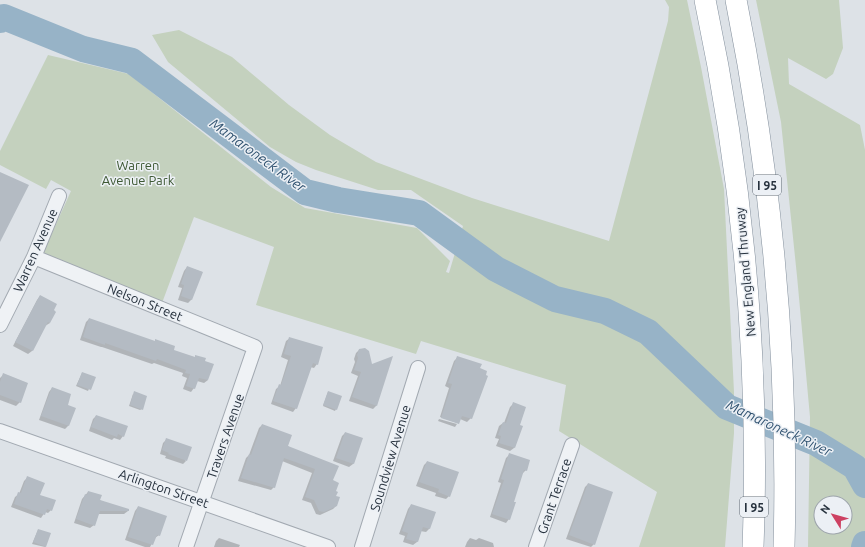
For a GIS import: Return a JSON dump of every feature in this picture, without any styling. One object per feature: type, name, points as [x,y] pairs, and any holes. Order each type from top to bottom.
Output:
[{"type":"highway","name":"New England Thruway","points":[[705,0],[725,104],[738,199],[748,296],[752,362],[754,466],[753,547]]},
{"type":"highway","name":"I 95","points":[[736,0],[754,96],[768,195],[778,295],[783,373],[785,480],[784,547]]},
{"type":"highway","points":[[743,547],[754,466]]},
{"type":"street","name":"Warren Avenue","points":[[0,325],[34,257],[59,196]]},
{"type":"street","name":"Nelson Street","points":[[34,257],[255,347]]},
{"type":"street","name":"Travers Avenue","points":[[186,547],[255,347]]},
{"type":"street","name":"Soundview Avenue","points":[[362,547],[418,368]]},
{"type":"street","name":"Arlington Street","points":[[0,431],[328,547]]},
{"type":"street","name":"Grant Terrace","points":[[536,547],[572,445]]},
{"type":"green space","name":"Warren Avenue Park","points":[[665,0],[687,0],[724,189],[734,392],[734,433],[725,547],[639,547],[657,492],[559,431],[566,385],[421,341],[416,354],[256,305],[274,247],[194,217],[162,303],[42,255],[71,191],[51,180],[46,189],[0,165],[0,151],[48,55],[129,74],[271,187],[305,208],[417,228],[450,261],[446,272],[449,273],[463,226],[411,190],[378,190],[316,170],[296,162],[270,147],[168,62],[152,35],[179,30],[232,57],[289,105],[330,135],[376,162],[472,198],[609,241],[668,21],[669,7]]},
{"type":"green space","points":[[756,0],[839,0],[843,48],[833,74],[826,79],[788,58],[789,84],[860,125],[865,150],[865,547],[808,547],[810,417],[781,122]]},
{"type":"building","points":[[0,172],[29,185],[0,242]]},
{"type":"building","points":[[187,266],[203,272],[192,300],[181,296],[184,285],[181,284]]},
{"type":"building","points":[[40,295],[57,304],[54,310],[56,312],[50,323],[48,322],[33,351],[15,342]]},
{"type":"building","points":[[89,318],[155,341],[155,339],[175,346],[174,350],[195,357],[195,355],[206,358],[205,361],[214,364],[208,380],[199,378],[195,389],[186,386],[190,374],[185,373],[186,370],[157,359],[156,361],[83,337]]},
{"type":"building","points":[[289,337],[323,347],[318,365],[313,363],[297,409],[273,401],[279,384],[281,385],[291,356],[284,354]]},
{"type":"building","points":[[365,348],[369,351],[372,364],[393,356],[377,406],[352,397],[361,372],[354,370],[358,358],[357,355],[359,349]]},
{"type":"building","points":[[457,356],[482,364],[480,368],[487,371],[486,375],[488,376],[472,419],[462,416],[459,424],[441,418],[452,384],[448,383]]},
{"type":"building","points":[[82,372],[96,377],[91,390],[77,385]]},
{"type":"building","points":[[3,373],[28,383],[21,403],[0,395],[0,382]]},
{"type":"building","points":[[52,387],[71,394],[68,405],[76,408],[69,426],[41,416]]},
{"type":"building","points":[[134,391],[147,396],[143,410],[130,405]]},
{"type":"building","points":[[328,391],[342,396],[337,410],[323,405]]},
{"type":"building","points":[[513,402],[526,407],[520,425],[523,426],[515,448],[499,443],[501,436],[498,435],[503,422],[506,423]]},
{"type":"building","points":[[96,415],[128,426],[124,437],[118,434],[117,437],[91,427]]},
{"type":"building","points":[[262,424],[292,435],[288,446],[339,466],[333,480],[339,483],[336,491],[338,492],[336,496],[340,497],[337,506],[324,512],[319,511],[314,500],[305,497],[315,469],[284,458],[275,488],[241,478],[249,454],[251,455]]},
{"type":"building","points":[[345,432],[363,438],[354,464],[336,458]]},
{"type":"building","points":[[166,438],[192,447],[187,461],[168,454],[169,453],[162,450]]},
{"type":"building","points":[[509,453],[530,460],[527,471],[524,470],[510,520],[492,514],[504,480],[501,479]]},
{"type":"building","points":[[427,461],[459,472],[450,497],[438,492],[439,489],[419,482]]},
{"type":"building","points":[[27,476],[45,483],[40,495],[56,500],[52,511],[47,509],[45,515],[14,504],[18,492],[21,493]]},
{"type":"building","points":[[588,483],[613,492],[595,545],[569,535]]},
{"type":"building","points":[[88,491],[102,495],[100,500],[129,509],[129,511],[100,511],[95,526],[76,519],[85,494],[87,495]]},
{"type":"building","points":[[411,504],[436,512],[430,529],[423,527],[418,542],[406,539],[408,533],[402,531]]},
{"type":"building","points":[[138,506],[167,516],[160,536],[157,535],[153,545],[128,537]]},
{"type":"building","points":[[38,529],[51,533],[46,547],[33,542]]},
{"type":"waterway","name":"Mamaroneck River","points":[[0,20],[4,17],[83,49],[132,61],[305,192],[338,200],[419,213],[496,269],[555,299],[605,311],[648,332],[727,407],[816,443],[855,467],[865,485]]}]
